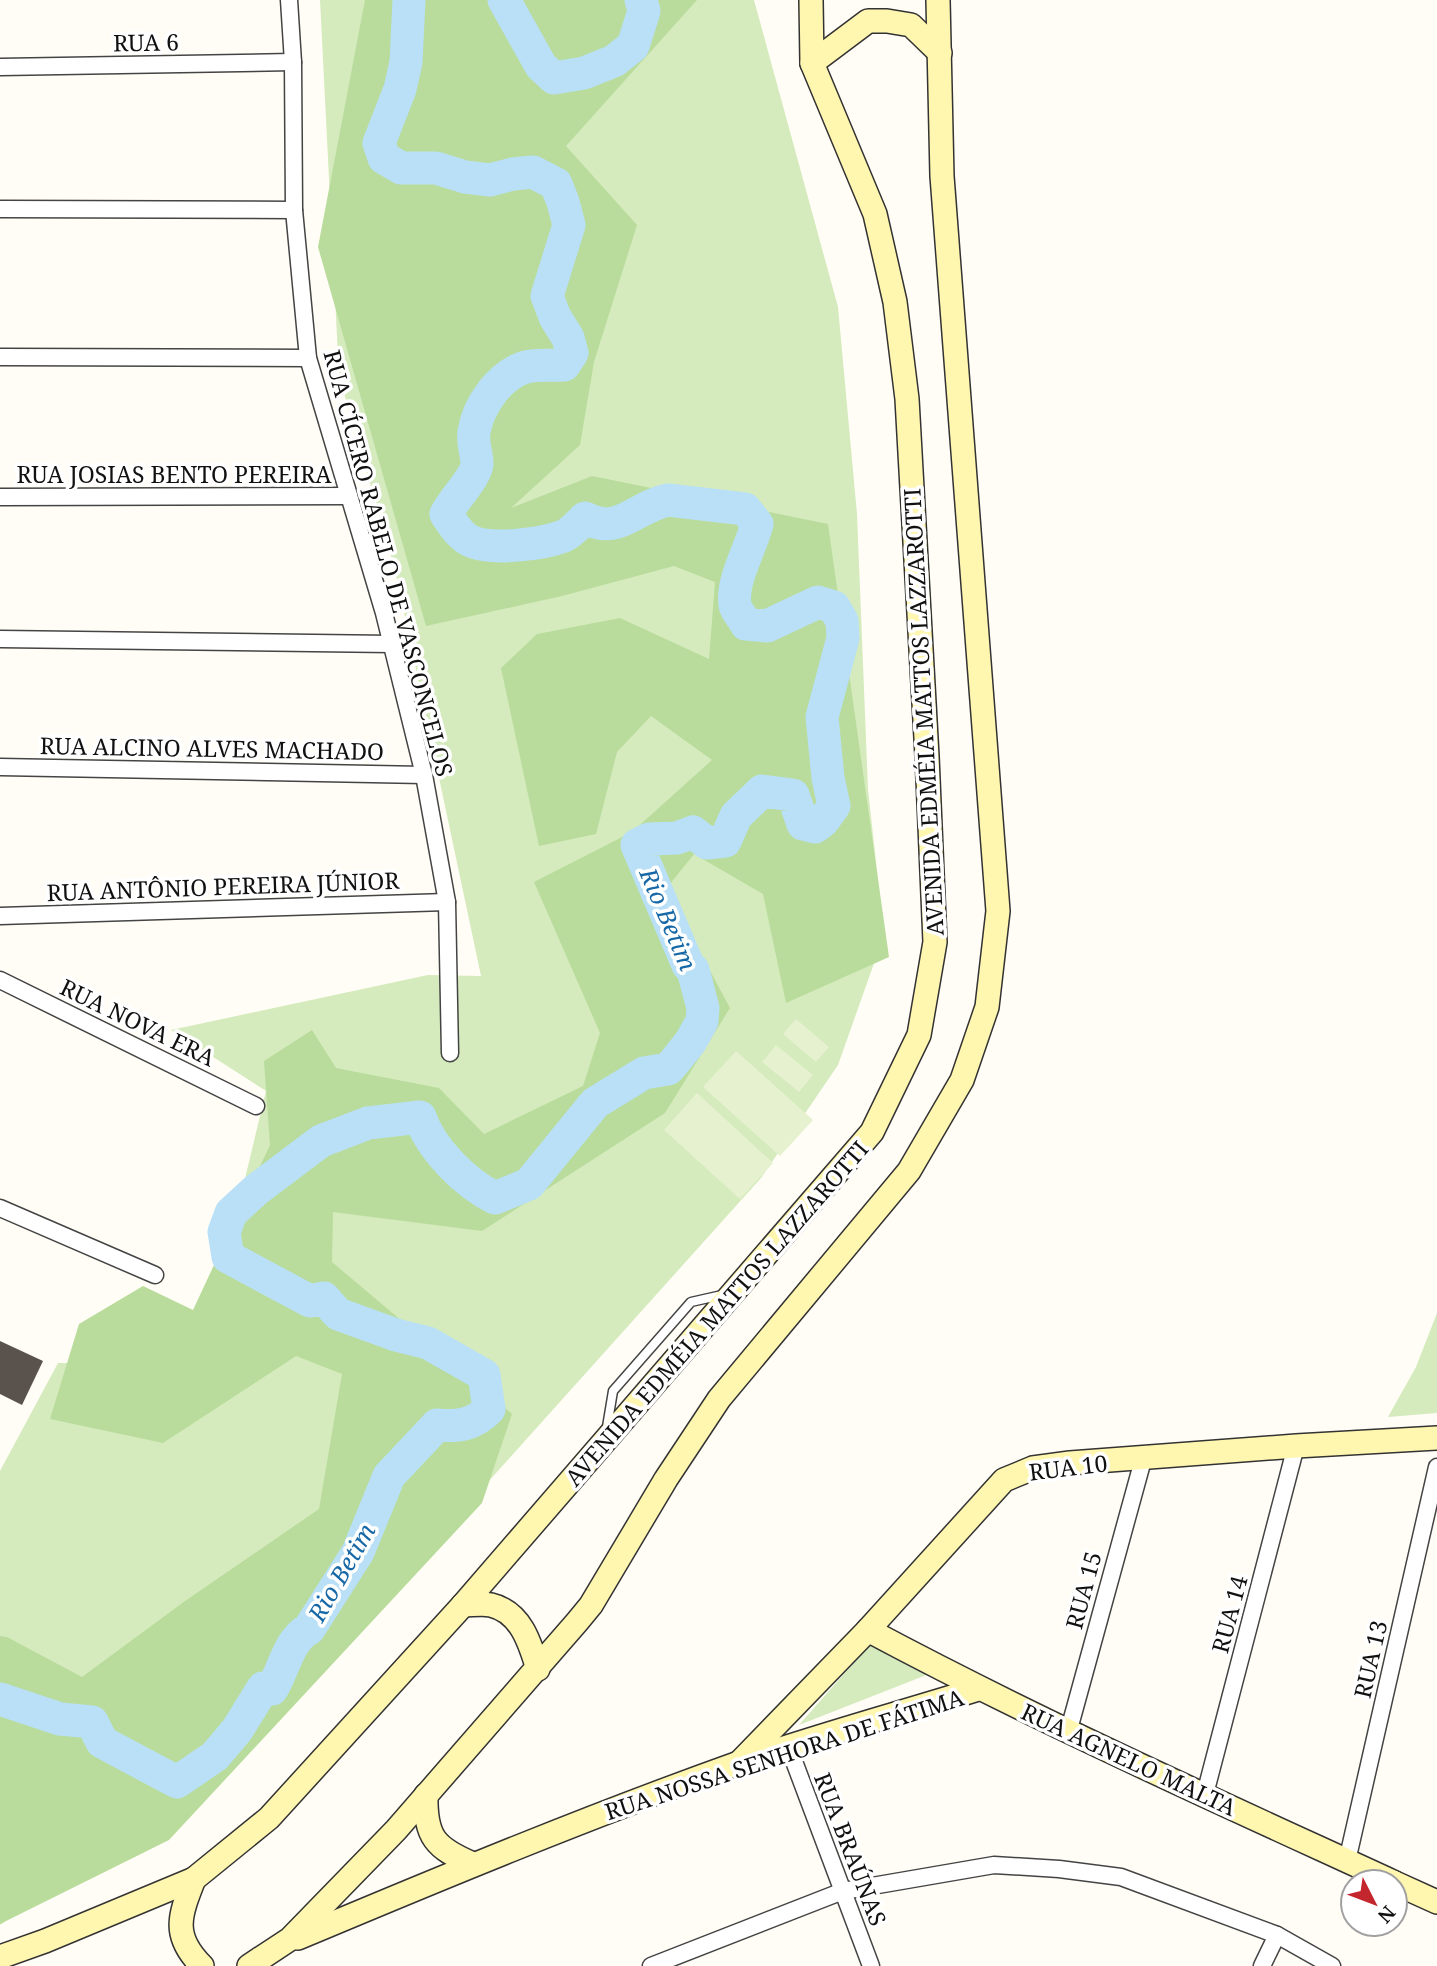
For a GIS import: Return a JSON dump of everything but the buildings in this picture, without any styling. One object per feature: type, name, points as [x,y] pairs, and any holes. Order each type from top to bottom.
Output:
[{"type":"main road","name":"AVENIDA EDMÉIA MATTOS LAZZAROTTI","points":[[0,1957],[194,1879],[269,1818],[463,1605],[872,1132],[919,1035],[935,942],[907,399],[895,302],[875,214],[812,63],[811,0]]},
{"type":"main road","points":[[249,1966],[282,1945],[313,1916],[426,1795],[591,1605],[666,1479],[719,1399],[909,1171],[962,1080],[987,1007],[998,911],[942,176],[938,0]]},
{"type":"main road","points":[[812,63],[868,21],[911,25],[940,53]]},
{"type":"main road","name":"RUA 10","points":[[739,1763],[868,1630],[1004,1480],[1033,1468],[1296,1446],[1437,1438]]},
{"type":"main road","points":[[463,1605],[489,1605],[506,1611],[528,1634],[538,1668]]},
{"type":"main road","name":"RUA AGNELO MALTA","points":[[868,1630],[1068,1733],[1363,1868]]},
{"type":"main road","name":"RUA NOSSA SENHORA DE FÁTIMA","points":[[282,1945],[472,1864],[739,1763],[978,1689]]},
{"type":"main road","points":[[426,1795],[426,1816],[431,1837],[442,1849],[472,1864]]},
{"type":"main road","points":[[194,1879],[180,1922],[190,1955],[202,1966]]},
{"type":"main road","name":"RUA AGNELO MALTA","points":[[1409,1889],[1437,1902]]},
{"type":"street","name":"RUA CÍCERO RABELO DE VASCONCELOS","points":[[289,0],[293,62],[293,210],[308,358],[392,643],[424,775],[447,902],[450,1052]]},
{"type":"street","name":"RUA 6","points":[[0,67],[293,62]]},
{"type":"street","points":[[0,209],[293,210]]},
{"type":"street","points":[[0,356],[308,358]]},
{"type":"street","name":"RUA JOSIAS BENTO PEREIRA","points":[[0,497],[349,496]]},
{"type":"street","points":[[0,639],[392,643]]},
{"type":"street","name":"RUA ALCINO ALVES MACHADO","points":[[0,766],[424,775]]},
{"type":"street","name":"RUA ANTÔNIO PEREIRA JÚNIOR","points":[[0,916],[447,902]]},
{"type":"street","name":"RUA NOVA ERA","points":[[0,980],[256,1106]]},
{"type":"street","points":[[0,1208],[155,1275]]},
{"type":"street","name":"RUA 14","points":[[1205,1794],[1296,1446]]},
{"type":"street","name":"RUA 15","points":[[1068,1733],[1143,1460]]},
{"type":"street","name":"RUA 13","points":[[1348,1861],[1437,1467]]},
{"type":"street","name":"RUA BRAÚNAS","points":[[789,1748],[871,1966]]},
{"type":"street","points":[[651,1966],[843,1891],[994,1865],[1059,1869],[1121,1877],[1277,1935],[1332,1966]]},
{"type":"street","points":[[1262,1966],[1277,1935]]},
{"type":"green space","points":[[320,0],[754,0],[838,307],[857,514],[868,789],[884,935],[838,1065],[761,1178],[232,1767],[0,1925],[0,1471],[58,1363],[125,1363],[235,1302],[242,1191],[266,1091],[171,1030],[428,975],[481,976],[395,570],[339,376]]},
{"type":"green space","points":[[365,0],[697,0],[566,146],[637,225],[594,362],[580,445],[511,508],[592,476],[828,524],[889,957],[786,1003],[763,894],[694,854],[666,889],[730,1008],[665,1113],[482,1231],[333,1212],[332,1262],[512,1414],[482,1503],[169,1840],[0,1924],[0,1636],[7,1637],[82,1677],[185,1601],[319,1509],[342,1374],[296,1356],[163,1443],[50,1419],[79,1324],[143,1286],[193,1310],[270,1145],[264,1061],[312,1030],[336,1068],[439,1088],[484,1134],[583,1086],[600,1033],[534,882],[632,832],[712,760],[651,716],[617,752],[596,834],[539,846],[501,668],[537,634],[620,618],[709,659],[715,582],[674,566],[562,596],[426,626],[318,247]]},
{"type":"green space","points":[[796,1019],[829,1047],[816,1062],[783,1034]]},
{"type":"green space","points":[[776,1045],[813,1075],[799,1092],[762,1062]]},
{"type":"green space","points":[[736,1051],[813,1120],[780,1156],[703,1087]]},
{"type":"green space","points":[[697,1093],[773,1163],[740,1199],[664,1130]]},
{"type":"green space","points":[[1437,1313],[1437,1413],[1388,1417],[1416,1367]]},
{"type":"green space","points":[[872,1642],[929,1674],[799,1725]]},
{"type":"waterway","name":"Rio Betim","points":[[0,1699],[60,1719],[92,1722],[102,1742],[177,1782],[215,1756],[237,1730],[263,1688],[272,1689],[296,1640],[309,1629],[358,1552],[389,1476],[437,1425],[465,1424],[478,1419],[489,1409],[484,1375],[428,1343],[396,1335],[338,1314],[324,1298],[310,1301],[228,1257],[224,1232],[231,1213],[256,1190],[321,1141],[368,1123],[420,1117],[432,1141],[450,1164],[484,1192],[495,1198],[529,1184],[595,1103],[644,1073],[668,1069],[691,1041],[702,1021],[703,1008],[693,970],[688,965],[637,845],[649,839],[677,838],[693,832],[707,843],[725,841],[736,816],[762,791],[793,795],[803,824],[815,827],[834,806],[828,778],[822,717],[843,638],[842,621],[834,607],[818,602],[767,626],[746,624],[736,607],[736,586],[757,524],[745,509],[668,500],[618,522],[597,523],[585,518],[564,536],[543,542],[501,546],[476,543],[467,539],[446,514],[476,469],[476,422],[492,392],[507,376],[516,371],[531,366],[564,365],[572,353],[568,338],[555,317],[547,296],[569,225],[556,184],[533,172],[490,180],[465,177],[436,168],[401,168],[384,158],[379,143],[400,89],[406,62],[409,0]]},
{"type":"waterway","name":"Rio Betim","points":[[504,0],[541,66],[554,78],[584,73],[614,61],[633,46],[644,11],[641,0]]}]
